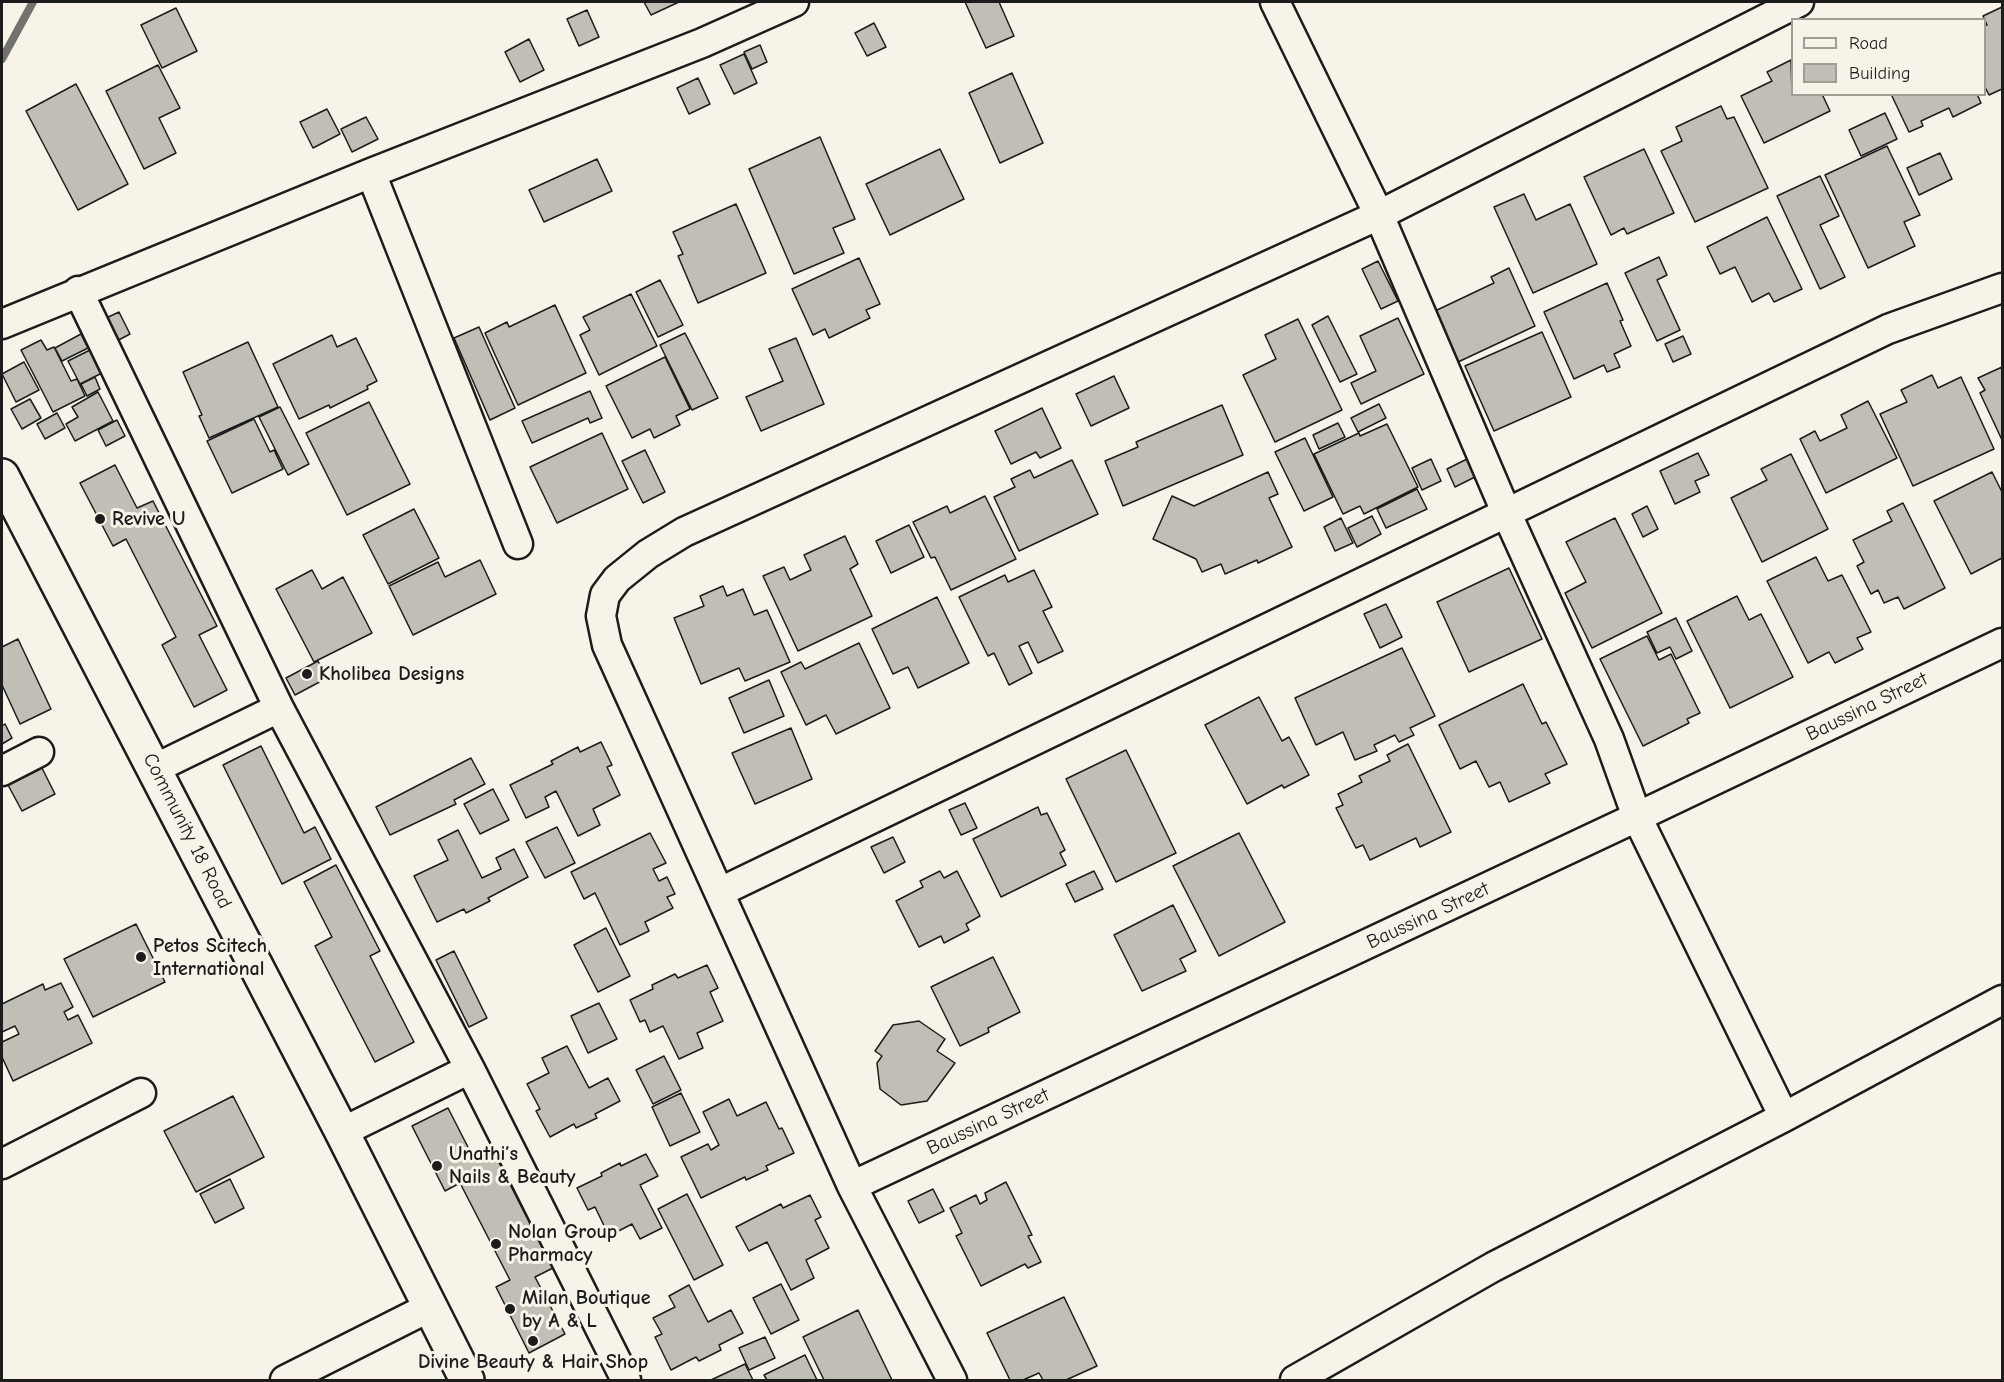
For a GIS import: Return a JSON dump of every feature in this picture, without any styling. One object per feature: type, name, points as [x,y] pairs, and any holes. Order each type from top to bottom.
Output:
[{"type":"main road","name":"Community 18 Road","points":[[2,476],[342,1132],[467,1380]]},
{"type":"street","points":[[2,324],[371,173],[702,43],[794,2]]},
{"type":"street","points":[[1275,2],[1378,215],[1506,512],[1609,739],[1637,817],[1784,1117]]},
{"type":"street","points":[[952,1380],[852,1186],[607,645],[601,616],[605,595],[617,579],[648,554],[684,532],[1378,215],[1798,2]]},
{"type":"street","points":[[371,173],[518,544]]},
{"type":"street","points":[[720,892],[1888,329],[2002,288]]},
{"type":"street","points":[[78,291],[279,708],[470,1069],[626,1380]]},
{"type":"street","name":"Baussina Street","points":[[852,1186],[2002,643]]},
{"type":"street","points":[[154,769],[279,708]]},
{"type":"street","points":[[2,771],[39,752]]},
{"type":"street","points":[[1295,1380],[1493,1267],[1784,1117],[2002,1000]]},
{"type":"street","points":[[342,1132],[470,1069]]},
{"type":"street","points":[[2,1164],[141,1093]]},
{"type":"street","points":[[285,1380],[430,1307]]},
{"type":"building","points":[[644,2],[679,2],[651,15]]},
{"type":"building","points":[[965,2],[999,2],[1014,36],[986,48]]},
{"type":"building","points":[[2002,7],[2002,89],[1989,95],[1986,89],[1987,25],[1986,18],[1983,16]]},
{"type":"building","points":[[176,8],[197,51],[162,68],[141,25]]},
{"type":"building","points":[[587,10],[599,37],[579,46],[567,19]]},
{"type":"building","points":[[874,23],[886,47],[867,56],[855,33]]},
{"type":"building","points":[[529,39],[544,70],[520,82],[505,52]]},
{"type":"building","points":[[760,45],[767,62],[752,69],[744,52]]},
{"type":"building","points":[[744,54],[757,83],[734,94],[720,65]]},
{"type":"building","points":[[1791,60],[1791,96],[1823,96],[1830,111],[1764,143],[1741,96],[1772,81],[1767,72]]},
{"type":"building","points":[[158,65],[180,108],[159,118],[176,153],[144,169],[106,91]]},
{"type":"building","points":[[1012,73],[1043,143],[1000,163],[969,93]]},
{"type":"building","points":[[698,78],[710,104],[689,114],[677,88]]},
{"type":"building","points":[[76,84],[128,184],[78,210],[26,111]]},
{"type":"building","points":[[1892,96],[1978,96],[1981,103],[1953,117],[1949,108],[1921,121],[1923,126],[1909,132]]},
{"type":"building","points":[[1721,106],[1727,119],[1734,117],[1768,188],[1695,222],[1661,151],[1682,141],[1676,127]]},
{"type":"building","points":[[327,109],[340,134],[313,148],[300,122]]},
{"type":"building","points":[[1885,113],[1897,139],[1861,156],[1849,130]]},
{"type":"building","points":[[366,117],[378,139],[352,152],[341,129]]},
{"type":"building","points":[[820,137],[855,219],[833,228],[844,253],[794,274],[749,169]]},
{"type":"building","points":[[1887,146],[1920,215],[1904,222],[1915,246],[1868,268],[1825,175]]},
{"type":"building","points":[[940,149],[964,199],[890,235],[866,184]]},
{"type":"building","points":[[1644,149],[1674,213],[1627,234],[1624,228],[1611,235],[1584,177]]},
{"type":"building","points":[[1940,153],[1952,179],[1919,195],[1907,168]]},
{"type":"building","points":[[597,159],[612,191],[544,222],[529,190]]},
{"type":"building","points":[[1820,176],[1839,216],[1820,225],[1845,277],[1820,289],[1777,196]]},
{"type":"building","points":[[1524,194],[1536,220],[1570,204],[1597,264],[1533,293],[1494,207]]},
{"type":"building","points":[[736,204],[766,273],[698,303],[678,256],[683,254],[673,232]]},
{"type":"building","points":[[1767,217],[1802,289],[1774,302],[1769,293],[1752,302],[1735,267],[1720,274],[1707,247]]},
{"type":"building","points":[[1659,257],[1667,275],[1657,280],[1680,330],[1657,341],[1625,273]]},
{"type":"building","points":[[859,258],[880,304],[866,310],[870,318],[829,338],[825,329],[813,335],[792,289]]},
{"type":"building","points":[[1378,261],[1398,301],[1381,309],[1362,269]]},
{"type":"building","points":[[1509,268],[1535,326],[1458,362],[1435,311],[1494,283],[1491,277]]},
{"type":"building","points":[[660,280],[683,325],[658,337],[636,292]]},
{"type":"building","points":[[1607,283],[1631,346],[1614,354],[1620,367],[1607,372],[1604,365],[1574,379],[1544,312]]},
{"type":"building","points":[[631,294],[657,346],[599,375],[580,335],[590,330],[583,317]]},
{"type":"building","points":[[555,305],[586,373],[518,405],[485,333],[507,322],[509,327]]},
{"type":"building","points":[[119,312],[130,334],[113,343],[102,320]]},
{"type":"building","points":[[1328,316],[1357,374],[1340,382],[1312,325]]},
{"type":"building","points":[[1398,318],[1424,374],[1361,404],[1351,383],[1376,371],[1360,336]]},
{"type":"building","points":[[1298,319],[1342,410],[1275,442],[1243,375],[1276,359],[1265,335]]},
{"type":"building","points":[[479,327],[515,408],[490,420],[454,338]]},
{"type":"building","points":[[1542,332],[1571,397],[1494,431],[1465,366]]},
{"type":"building","points":[[685,333],[718,398],[692,410],[660,345]]},
{"type":"building","points":[[81,334],[88,348],[62,361],[55,348]]},
{"type":"building","points":[[332,335],[337,347],[356,338],[377,381],[367,386],[368,389],[330,408],[329,405],[299,419],[273,364]]},
{"type":"building","points":[[1683,336],[1691,354],[1673,362],[1665,344]]},
{"type":"building","points":[[796,338],[824,404],[761,431],[746,397],[783,381],[769,349]]},
{"type":"building","points":[[41,340],[47,350],[54,347],[71,381],[77,379],[85,396],[53,412],[21,350]]},
{"type":"building","points":[[248,342],[278,407],[209,438],[199,416],[202,415],[183,372]]},
{"type":"building","points":[[92,349],[104,372],[80,384],[68,361]]},
{"type":"building","points":[[665,357],[690,409],[676,416],[680,425],[654,438],[650,429],[632,438],[606,386]]},
{"type":"building","points":[[24,362],[39,390],[16,402],[2,374]]},
{"type":"building","points":[[2002,367],[2002,440],[1980,393],[1985,390],[1978,378]]},
{"type":"building","points":[[1932,375],[1938,388],[1961,377],[1994,449],[1913,486],[1880,414],[1907,402],[1901,390]]},
{"type":"building","points":[[1114,376],[1129,408],[1091,426],[1076,394]]},
{"type":"building","points":[[95,377],[100,389],[87,396],[81,384]]},
{"type":"building","points":[[590,391],[602,418],[590,423],[588,418],[532,443],[522,421]]},
{"type":"building","points":[[98,392],[113,421],[75,441],[66,424],[78,417],[72,407]]},
{"type":"building","points":[[30,399],[41,418],[22,429],[11,409]]},
{"type":"building","points":[[1868,401],[1897,458],[1826,493],[1800,439],[1815,431],[1820,441],[1847,428],[1841,415]]},
{"type":"building","points":[[369,402],[410,484],[347,515],[306,433]]},
{"type":"building","points":[[1379,404],[1386,418],[1358,432],[1351,418]]},
{"type":"building","points":[[1222,405],[1243,455],[1123,506],[1105,461],[1138,447],[1136,442]]},
{"type":"building","points":[[280,407],[309,464],[288,475],[259,417]]},
{"type":"building","points":[[1042,408],[1061,448],[1040,458],[1036,452],[1011,464],[995,431]]},
{"type":"building","points":[[57,413],[65,428],[45,439],[37,424]]},
{"type":"building","points":[[254,419],[270,452],[274,450],[283,469],[232,493],[207,441]]},
{"type":"building","points":[[117,420],[125,436],[106,446],[98,430]]},
{"type":"building","points":[[1338,423],[1345,437],[1319,449],[1313,435]]},
{"type":"building","points":[[1387,424],[1418,487],[1364,514],[1360,506],[1343,514],[1314,454],[1359,433],[1360,436]]},
{"type":"building","points":[[602,433],[628,489],[557,523],[530,467]]},
{"type":"building","points":[[1305,438],[1333,497],[1304,511],[1275,452]]},
{"type":"building","points":[[645,450],[665,492],[643,503],[622,461]]},
{"type":"building","points":[[1698,453],[1709,475],[1695,481],[1700,492],[1675,504],[1660,471]]},
{"type":"building","points":[[1791,454],[1828,529],[1762,562],[1731,498],[1767,480],[1761,469]]},
{"type":"building","points":[[1431,459],[1441,481],[1422,490],[1412,468]]},
{"type":"building","points":[[1467,459],[1475,477],[1455,487],[1447,469]]},
{"type":"building","points":[[1072,460],[1098,514],[1019,551],[994,497],[1015,487],[1011,479],[1030,470],[1034,478]]},
{"type":"building","points":[[115,465],[137,508],[153,501],[217,626],[199,635],[227,690],[194,707],[162,645],[176,637],[126,539],[113,546],[80,483]]},
{"type":"building","points":[[1268,472],[1278,494],[1269,498],[1292,547],[1258,563],[1257,560],[1225,574],[1221,564],[1202,572],[1196,559],[1153,539],[1172,496],[1194,506]]},
{"type":"building","points":[[1992,472],[2002,492],[2002,558],[1971,574],[1934,501]]},
{"type":"building","points":[[1417,489],[1427,509],[1386,528],[1377,509]]},
{"type":"building","points":[[985,496],[1016,559],[951,590],[935,557],[931,558],[913,522],[947,506],[950,513]]},
{"type":"building","points":[[1903,503],[1945,588],[1904,609],[1898,597],[1884,603],[1878,590],[1871,594],[1857,566],[1864,562],[1853,540],[1892,521],[1887,511]]},
{"type":"building","points":[[1647,506],[1658,529],[1643,537],[1632,514]]},
{"type":"building","points":[[414,509],[439,558],[388,584],[363,535]]},
{"type":"building","points":[[1372,516],[1381,534],[1357,547],[1348,528]]},
{"type":"building","points":[[1341,518],[1353,543],[1335,551],[1324,527]]},
{"type":"building","points":[[1615,518],[1662,613],[1592,648],[1565,593],[1586,582],[1566,542]]},
{"type":"building","points":[[909,525],[924,557],[891,573],[876,541]]},
{"type":"building","points":[[845,536],[858,564],[850,569],[872,616],[798,651],[763,576],[784,567],[790,580],[811,570],[804,555]]},
{"type":"building","points":[[1816,557],[1828,581],[1842,575],[1871,632],[1857,638],[1863,649],[1835,663],[1829,652],[1808,663],[1767,581]]},
{"type":"building","points":[[480,560],[496,594],[413,635],[389,586],[438,562],[445,577]]},
{"type":"building","points":[[1509,568],[1542,639],[1469,672],[1437,602]]},
{"type":"building","points":[[312,570],[322,589],[343,577],[372,633],[314,662],[276,589]]},
{"type":"building","points":[[1034,570],[1052,607],[1043,611],[1063,651],[1038,663],[1028,642],[1019,646],[1032,673],[1009,685],[994,653],[988,656],[959,597],[1005,575],[1008,582]]},
{"type":"building","points":[[723,586],[727,596],[743,589],[754,615],[767,610],[790,662],[745,681],[739,668],[701,684],[674,618],[704,606],[700,596]]},
{"type":"building","points":[[1737,596],[1749,620],[1761,614],[1793,677],[1730,708],[1687,621]]},
{"type":"building","points":[[937,597],[969,663],[918,688],[908,667],[893,674],[872,629]]},
{"type":"building","points":[[1386,604],[1402,637],[1380,648],[1364,614]]},
{"type":"building","points":[[1676,618],[1692,651],[1676,659],[1670,647],[1657,653],[1647,632]]},
{"type":"building","points":[[1647,636],[1659,660],[1671,654],[1700,713],[1687,719],[1689,723],[1643,746],[1600,659]]},
{"type":"building","points":[[18,639],[51,709],[20,724],[2,685],[2,647]]},
{"type":"building","points":[[859,643],[890,708],[836,734],[826,715],[806,725],[781,672],[801,662],[805,669]]},
{"type":"building","points":[[1402,648],[1435,716],[1410,728],[1414,735],[1399,742],[1395,735],[1374,745],[1377,751],[1355,760],[1343,732],[1316,745],[1295,698]]},
{"type":"building","points":[[318,661],[327,678],[295,695],[286,678]]},
{"type":"building","points":[[769,680],[784,716],[744,733],[729,698]]},
{"type":"building","points":[[1523,684],[1542,724],[1546,722],[1567,764],[1545,774],[1550,783],[1509,802],[1500,782],[1489,787],[1476,761],[1460,769],[1439,725]]},
{"type":"building","points":[[1259,697],[1282,741],[1289,737],[1309,775],[1284,788],[1282,785],[1247,804],[1205,725]]},
{"type":"building","points":[[5,724],[12,738],[2,744],[2,726]]},
{"type":"building","points":[[791,728],[812,779],[755,804],[732,753]]},
{"type":"building","points":[[601,742],[612,765],[607,767],[620,795],[593,809],[600,825],[578,836],[556,791],[545,797],[549,807],[526,818],[510,785],[553,764],[551,761],[578,747],[580,752]]},
{"type":"building","points":[[1408,744],[1451,832],[1420,847],[1416,838],[1370,860],[1363,845],[1356,848],[1336,808],[1343,805],[1338,794],[1362,782],[1359,776],[1390,761],[1387,755]]},
{"type":"building","points":[[261,746],[304,833],[315,827],[331,859],[282,884],[223,765]]},
{"type":"building","points":[[1126,750],[1176,853],[1116,882],[1066,779]]},
{"type":"building","points":[[471,758],[485,784],[454,800],[456,804],[390,835],[376,807]]},
{"type":"building","points":[[42,768],[55,794],[22,811],[8,785]]},
{"type":"building","points":[[493,789],[509,820],[480,834],[464,804]]},
{"type":"building","points":[[965,803],[977,828],[961,835],[949,810]]},
{"type":"building","points":[[1038,807],[1041,815],[1047,813],[1065,850],[1060,853],[1066,865],[1001,897],[973,839]]},
{"type":"building","points":[[557,827],[575,863],[545,878],[526,842]]},
{"type":"building","points":[[458,830],[482,878],[501,869],[496,858],[514,849],[528,877],[488,898],[490,901],[466,913],[464,909],[437,922],[414,876],[448,860],[438,840]]},
{"type":"building","points":[[650,833],[666,863],[653,869],[659,881],[667,877],[675,894],[667,897],[673,908],[645,922],[649,931],[620,945],[595,893],[584,899],[571,872]]},
{"type":"building","points":[[1239,833],[1285,922],[1219,956],[1173,866]]},
{"type":"building","points":[[893,837],[905,862],[884,873],[871,847]]},
{"type":"building","points":[[336,865],[380,951],[370,956],[414,1042],[375,1062],[315,946],[332,937],[304,882]]},
{"type":"building","points":[[940,871],[944,878],[957,871],[980,916],[966,924],[969,930],[944,943],[941,936],[919,947],[896,901],[923,887],[920,881]]},
{"type":"building","points":[[1094,871],[1103,889],[1075,902],[1066,884]]},
{"type":"building","points":[[1173,905],[1196,951],[1180,959],[1186,971],[1142,991],[1114,935]]},
{"type":"building","points":[[136,924],[165,982],[93,1017],[64,959]]},
{"type":"building","points":[[606,928],[630,976],[598,992],[574,945]]},
{"type":"building","points":[[454,951],[487,1018],[469,1027],[436,960]]},
{"type":"building","points":[[993,957],[1020,1012],[988,1028],[989,1032],[960,1046],[931,987]]},
{"type":"building","points":[[707,965],[718,988],[710,992],[723,1021],[697,1033],[703,1048],[679,1059],[663,1026],[650,1032],[645,1020],[640,1022],[630,1000],[653,989],[652,985],[675,974],[678,978]]},
{"type":"building","points":[[61,983],[73,1007],[64,1012],[68,1020],[78,1015],[92,1043],[13,1081],[2,1057],[2,1042],[19,1034],[15,1026],[2,1032],[2,1004],[43,984],[45,990]]},
{"type":"building","points":[[599,1003],[617,1039],[588,1053],[571,1016]]},
{"type":"building","points":[[919,1021],[945,1039],[937,1051],[955,1063],[927,1101],[901,1105],[880,1089],[877,1063],[882,1056],[875,1051],[893,1025]]},
{"type":"building","points":[[567,1046],[589,1088],[608,1078],[620,1101],[595,1114],[597,1118],[576,1128],[574,1124],[550,1137],[536,1111],[540,1109],[527,1084],[549,1073],[542,1058]]},
{"type":"building","points":[[664,1056],[681,1090],[653,1104],[636,1070]]},
{"type":"building","points":[[681,1093],[700,1132],[670,1146],[652,1107]]},
{"type":"building","points":[[233,1096],[264,1157],[196,1192],[164,1131]]},
{"type":"building","points":[[729,1099],[737,1116],[766,1102],[794,1153],[766,1166],[768,1170],[746,1180],[745,1177],[701,1198],[681,1157],[708,1144],[711,1150],[719,1145],[703,1112]]},
{"type":"building","points":[[448,1108],[472,1155],[490,1145],[553,1268],[535,1277],[565,1334],[529,1353],[496,1287],[510,1280],[460,1183],[445,1191],[412,1126]]},
{"type":"building","points":[[646,1154],[658,1176],[640,1185],[662,1228],[640,1239],[632,1224],[609,1236],[595,1207],[588,1210],[577,1188],[602,1176],[601,1173],[620,1163],[621,1166]]},
{"type":"building","points":[[230,1179],[244,1208],[215,1223],[200,1194]]},
{"type":"building","points":[[1006,1182],[1032,1235],[1028,1236],[1041,1262],[1028,1268],[1025,1264],[981,1286],[956,1236],[962,1233],[950,1208],[976,1195],[980,1204],[987,1200],[985,1193]]},
{"type":"building","points":[[933,1189],[944,1211],[919,1223],[908,1201]]},
{"type":"building","points":[[687,1194],[723,1265],[694,1280],[658,1209]]},
{"type":"building","points":[[810,1195],[821,1217],[815,1220],[829,1248],[806,1260],[814,1278],[791,1290],[767,1242],[749,1251],[736,1227],[781,1204],[783,1208]]},
{"type":"building","points":[[781,1284],[799,1320],[771,1334],[753,1298]]},
{"type":"building","points":[[689,1285],[708,1322],[731,1310],[743,1333],[719,1345],[721,1350],[699,1361],[696,1357],[671,1370],[655,1337],[662,1334],[653,1318],[675,1307],[669,1296]]},
{"type":"building","points":[[1064,1297],[1097,1366],[1066,1380],[1043,1380],[1039,1373],[1023,1380],[1010,1380],[987,1333]]},
{"type":"building","points":[[858,1310],[892,1380],[824,1380],[803,1337]]},
{"type":"building","points":[[765,1337],[775,1358],[749,1370],[739,1348]]},
{"type":"building","points":[[805,1355],[817,1380],[767,1380],[764,1375]]},
{"type":"building","points":[[745,1364],[753,1380],[711,1380]]},
{"type":"waterway","points":[[2,59],[33,2]]},
{"type":"place","name":"Revive U","points":[[100,519]]},
{"type":"place","name":"Kholibea Designs","points":[[307,674]]},
{"type":"place","name":"Petos Scitech International","points":[[141,957]]},
{"type":"place","name":"Unathi’s Nails & Beauty","points":[[437,1166]]},
{"type":"place","name":"Nolan Group Pharmacy","points":[[496,1244]]},
{"type":"place","name":"Milan Boutique by A & L","points":[[510,1309]]},
{"type":"place","name":"Divine Beauty & Hair Shop","points":[[533,1341]]}]
